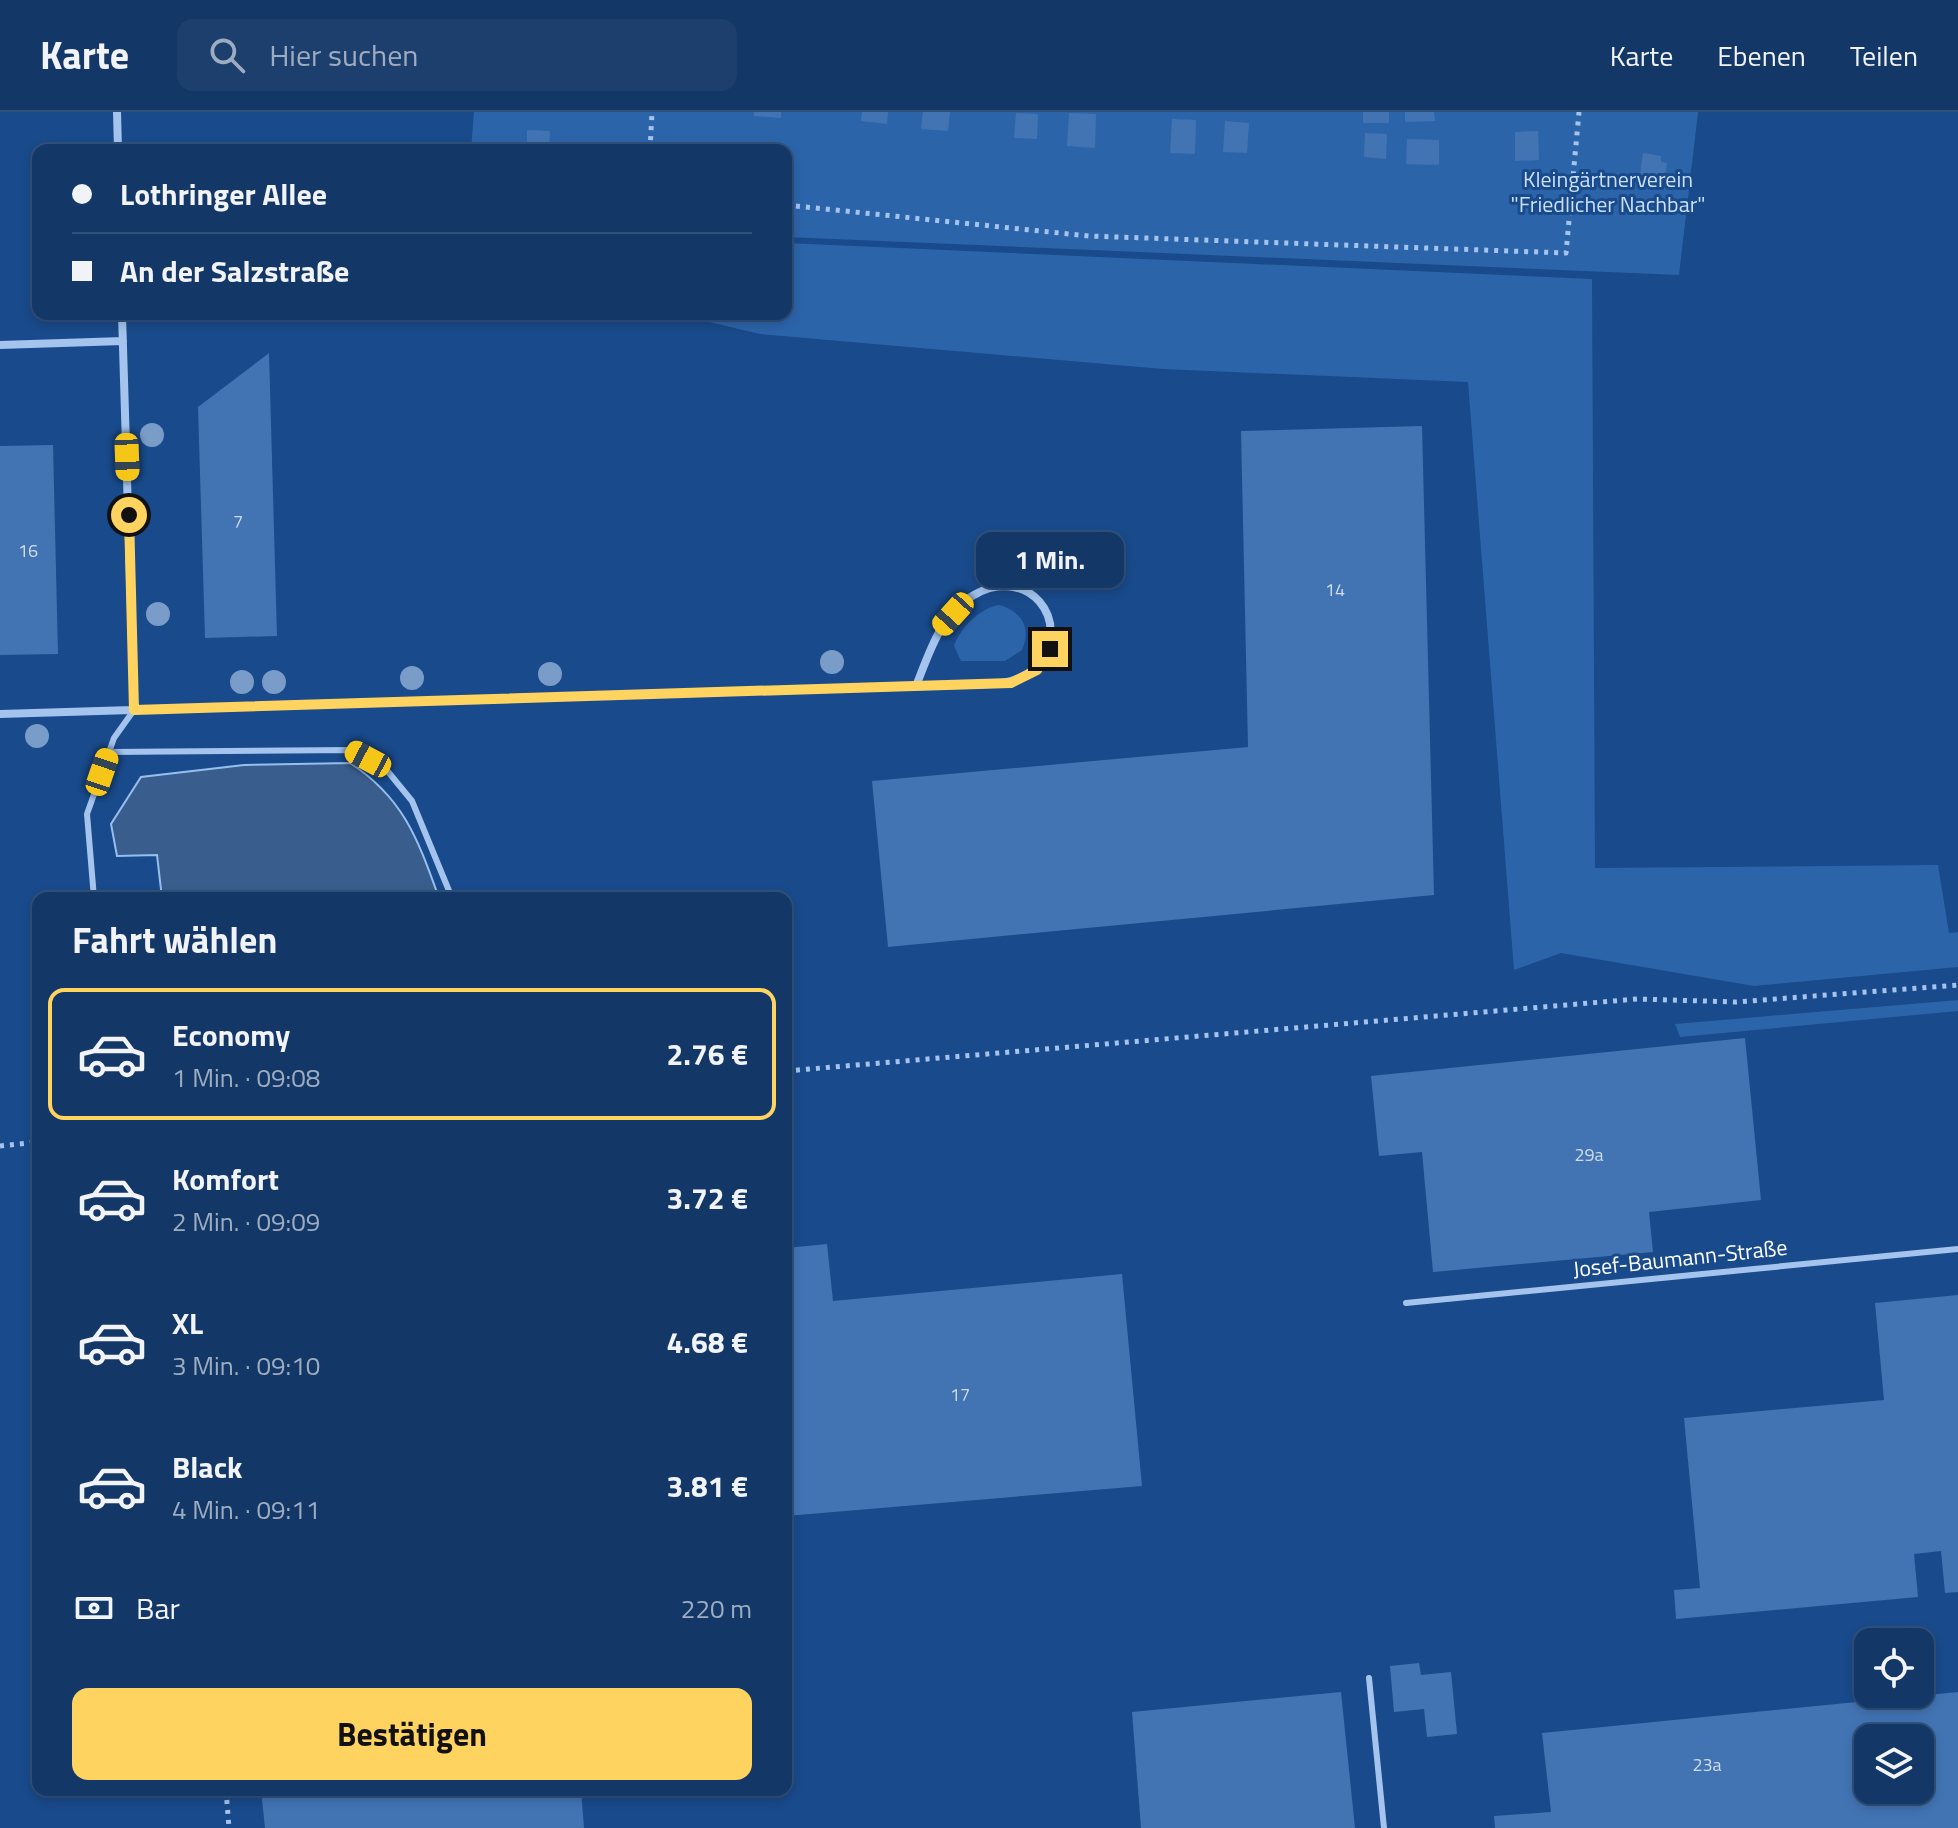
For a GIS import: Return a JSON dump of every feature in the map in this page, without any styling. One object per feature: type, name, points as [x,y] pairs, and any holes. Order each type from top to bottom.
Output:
[{"type":"street","points":[[117,112],[118,144]]},
{"type":"street","points":[[122,320],[134,710]]},
{"type":"street","points":[[0,345],[123,341]]},
{"type":"street","points":[[0,714],[134,710],[916,686],[1011,683],[1037,670],[1050,649],[1050,627],[1042,606],[1030,593],[1009,586],[987,587],[968,598],[939,629],[916,686]]},
{"type":"lane","points":[[94,892],[87,814],[109,752],[134,710]]},
{"type":"lane","points":[[109,752],[352,750],[385,768],[412,801],[450,892]]},
{"type":"lane","name":"Josef-Baumann-Straße","points":[[1406,1303],[1958,1249]]},
{"type":"lane","points":[[1369,1678],[1384,1828]]},
{"type":"path","points":[[650,144],[652,112]]},
{"type":"path","points":[[792,206],[1089,236],[1566,253],[1579,112]]},
{"type":"path","points":[[792,1070],[1637,999],[1736,1002],[1879,994],[1958,985]]},
{"type":"path","points":[[0,1146],[32,1143]]},
{"type":"path","points":[[226,1796],[229,1828]]},
{"type":"green space","name":"Kleingärtnerverein \"Friedlicher Nachbar\"","points":[[474,112],[1698,112],[1679,275],[792,237],[792,144],[471,144]]},
{"type":"green space","points":[[792,243],[1592,279],[1595,868],[1938,865],[1949,933],[1958,932],[1958,967],[1754,986],[1561,953],[1514,970],[1468,382],[1163,369],[760,334],[700,320],[792,320]]},
{"type":"green space","points":[[999,605],[1013,611],[1022,621],[1026,634],[1022,650],[1005,661],[961,661],[954,646],[961,632],[978,615]]},
{"type":"green space","points":[[1958,1000],[1958,1011],[1680,1037],[1675,1024]]},
{"type":"shaded area","points":[[350,763],[384,791],[407,822],[437,892],[161,892],[157,855],[117,856],[111,824],[141,777],[244,765]]},
{"type":"building","points":[[754,112],[781,112],[781,118],[754,116]]},
{"type":"building","points":[[862,112],[888,112],[887,124],[861,121]]},
{"type":"building","points":[[923,112],[950,112],[948,131],[921,129]]},
{"type":"building","points":[[1363,112],[1389,112],[1389,123],[1363,123]]},
{"type":"building","points":[[1405,112],[1434,112],[1435,121],[1405,122]]},
{"type":"building","points":[[1016,113],[1038,114],[1037,139],[1014,138]]},
{"type":"building","points":[[1069,113],[1096,114],[1095,148],[1067,146]]},
{"type":"building","points":[[1172,119],[1196,120],[1195,154],[1170,153]]},
{"type":"building","points":[[1225,121],[1249,123],[1247,153],[1223,152]]},
{"type":"building","points":[[527,130],[550,131],[549,144],[527,144]]},
{"type":"building","points":[[1538,131],[1539,160],[1515,161],[1515,132]]},
{"type":"building","points":[[1365,133],[1387,134],[1386,159],[1364,157]]},
{"type":"building","points":[[1407,139],[1439,140],[1439,165],[1406,164]]},
{"type":"building","points":[[1643,153],[1661,156],[1661,162],[1667,163],[1665,178],[1640,175]]},
{"type":"building","points":[[269,353],[277,636],[205,638],[198,407]]},
{"type":"building","points":[[1422,426],[1434,895],[888,947],[872,781],[1248,747],[1241,431]]},
{"type":"building","points":[[53,445],[58,654],[0,655],[0,446]]},
{"type":"building","points":[[1745,1038],[1761,1200],[1649,1212],[1653,1252],[1433,1272],[1422,1152],[1379,1156],[1371,1076]]},
{"type":"building","points":[[827,1244],[833,1301],[1122,1274],[1142,1486],[792,1515],[792,1247]]},
{"type":"building","points":[[1958,1295],[1958,1592],[1945,1593],[1941,1551],[1914,1554],[1918,1597],[1676,1619],[1674,1590],[1700,1588],[1684,1418],[1884,1400],[1875,1303]]},
{"type":"building","points":[[1419,1663],[1421,1675],[1451,1672],[1457,1734],[1427,1737],[1424,1709],[1394,1712],[1390,1666]]},
{"type":"building","points":[[1341,1692],[1355,1828],[1141,1828],[1132,1712]]},
{"type":"building","points":[[1958,1692],[1958,1828],[1495,1828],[1494,1816],[1551,1812],[1542,1733],[1854,1702],[1854,1708],[1934,1708],[1934,1694]]},
{"type":"building","points":[[262,1796],[581,1796],[584,1828],[265,1828]]},
{"type":"route","points":[[129,515],[134,710],[1011,683],[1037,670],[1050,649]]}]
